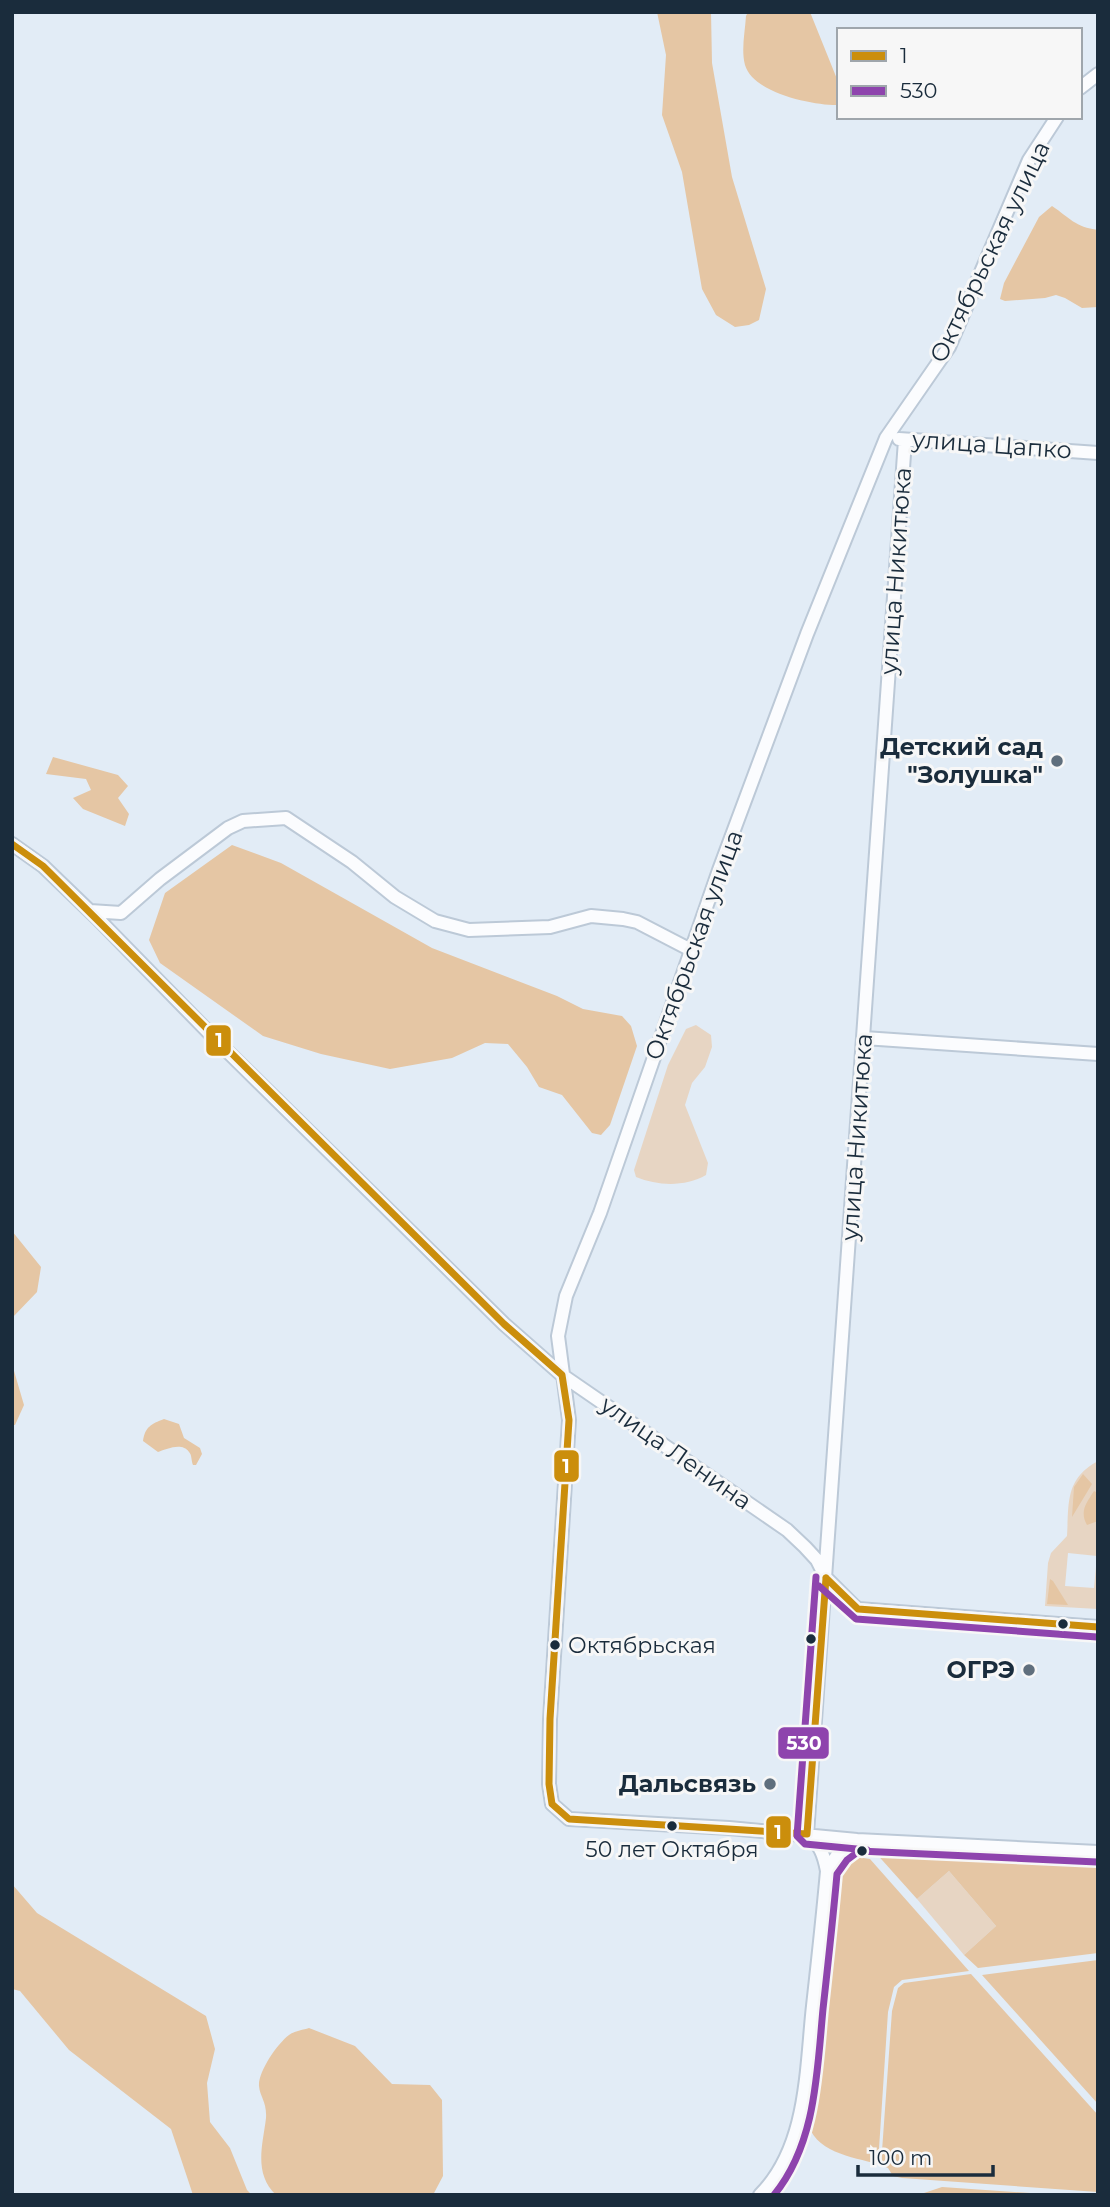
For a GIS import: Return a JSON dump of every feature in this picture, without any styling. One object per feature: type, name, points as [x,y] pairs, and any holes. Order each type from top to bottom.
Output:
[{"type":"street","points":[[1082,86],[1098,74]]},
{"type":"street","name":"Октябрьская улица","points":[[807,1834],[569,1819],[552,1804],[549,1784],[550,1719],[569,1420],[558,1336],[566,1296],[600,1213],[691,950],[807,634],[886,438],[949,347],[1029,160],[1056,119]]},
{"type":"street","name":"улица Цапко","points":[[886,438],[1098,453]]},
{"type":"street","name":"улица Никитюка","points":[[807,1834],[905,440]]},
{"type":"street","points":[[115,936],[121,913],[160,879],[228,828],[243,821],[286,818],[352,862],[395,897],[435,921],[469,930],[550,927],[591,916],[623,919],[636,922],[691,950]]},
{"type":"street","name":"улица Ленина","points":[[12,844],[43,866],[115,936],[504,1324],[562,1375],[787,1530],[817,1560],[826,1578],[840,1594],[858,1609],[1098,1627]]},
{"type":"street","points":[[89,911],[121,913]]},
{"type":"street","points":[[864,1038],[1098,1054]]},
{"type":"street","points":[[807,1834],[857,1840],[1098,1852]]},
{"type":"street","points":[[760,2195],[786,2157],[803,2100],[827,1871],[822,1851],[816,1841],[807,1834]]},
{"type":"street","points":[[827,1871],[835,1856],[845,1846],[857,1840]]},
{"type":"shaded area","points":[[657,12],[711,12],[712,63],[732,177],[766,289],[759,320],[749,325],[735,327],[716,315],[702,289],[682,172],[662,115],[666,55]]},
{"type":"shaded area","points":[[748,12],[810,12],[837,79],[836,105],[784,96],[750,75],[743,53]]},
{"type":"shaded area","points":[[1052,206],[1078,224],[1098,230],[1098,307],[1082,308],[1056,295],[1005,301],[1000,299],[1004,283],[1039,217]]},
{"type":"shaded area","points":[[53,757],[118,775],[128,786],[118,798],[129,814],[125,826],[83,809],[73,798],[91,790],[86,779],[46,774]]},
{"type":"shaded area","points":[[232,845],[281,863],[432,948],[557,996],[583,1009],[622,1016],[631,1026],[637,1046],[610,1125],[601,1135],[592,1133],[562,1095],[539,1087],[508,1044],[485,1043],[452,1058],[390,1069],[321,1054],[263,1036],[160,963],[149,940],[165,893]]},
{"type":"shaded area","points":[[696,1025],[711,1035],[712,1047],[705,1067],[692,1083],[685,1105],[708,1163],[706,1175],[689,1182],[671,1184],[636,1177],[634,1170],[668,1065],[686,1029]]},
{"type":"shaded area","points":[[12,1231],[41,1267],[37,1292],[12,1321]]},
{"type":"shaded area","points":[[12,1364],[24,1405],[15,1425],[12,1425]]},
{"type":"shaded area","points":[[164,1419],[179,1424],[184,1438],[200,1448],[202,1454],[196,1465],[193,1465],[190,1453],[182,1447],[158,1452],[143,1441],[149,1427]]},
{"type":"shaded area","points":[[1098,1461],[1098,1609],[1045,1606],[1051,1553],[1067,1536],[1071,1492],[1087,1468]],"holes":[[[1068,1553],[1097,1556],[1094,1588],[1065,1586]]]},
{"type":"shaded area","points":[[1083,1474],[1092,1484],[1072,1517],[1074,1487]]},
{"type":"shaded area","points":[[1094,1491],[1098,1493],[1098,1521],[1087,1525],[1084,1511]]},
{"type":"shaded area","points":[[1050,1579],[1053,1581],[1068,1605],[1047,1604]]},
{"type":"shaded area","points":[[874,1851],[1098,1864],[1098,1953],[978,1968],[964,1955],[996,1926],[949,1871],[917,1899]]},
{"type":"shaded area","points":[[850,1856],[870,1859],[969,1971],[902,1980],[894,1987],[888,2012],[878,2164],[825,2146],[811,2131],[807,2120],[831,1887],[839,1864]]},
{"type":"shaded area","points":[[949,1871],[996,1926],[964,1955],[917,1899]]},
{"type":"shaded area","points":[[12,1884],[37,1913],[206,2016],[215,2049],[207,2083],[210,2122],[230,2148],[247,2190],[252,2195],[193,2195],[171,2129],[69,2050],[20,1991],[12,1989]]},
{"type":"shaded area","points":[[1098,1960],[1098,2104],[982,1975]]},
{"type":"shaded area","points":[[971,1974],[1098,2115],[1098,2192],[902,2178],[893,2176],[888,2168],[881,2165],[892,2011],[898,1988],[904,1983]]},
{"type":"shaded area","points":[[309,2028],[355,2046],[392,2084],[430,2085],[442,2100],[443,2176],[433,2195],[276,2195],[269,2186],[264,2177],[261,2158],[266,2112],[260,2080],[269,2059],[284,2039]]},
{"type":"shaded area","points":[[942,2187],[1060,2195],[918,2195]]},
{"type":"transit line","name":"1","points":[[12,844],[43,866],[504,1324],[562,1375],[569,1420],[550,1719],[549,1784],[552,1804],[569,1819],[807,1834],[826,1578]]},
{"type":"transit line","name":"530","points":[[816,1577],[797,1836],[805,1844],[867,1850]]},
{"type":"transit line","name":"1","points":[[826,1578],[858,1609],[1098,1627]]},
{"type":"transit line","name":"530","points":[[819,1586],[856,1619],[1097,1637]]},
{"type":"transit line","name":"530","points":[[774,2195],[799,2153],[812,2106],[837,1874],[847,1860],[859,1851],[1097,1862]]},
{"type":"place","name":"Детский сад \"Золушка\"","points":[[1057,761]]},
{"type":"place","name":"Октябрьская","points":[[555,1645]]},
{"type":"place","name":"ОГРЭ","points":[[1029,1670]]},
{"type":"place","name":"Дальсвязь","points":[[770,1784]]},
{"type":"place","name":"50 лет Октября","points":[[672,1826]]}]
